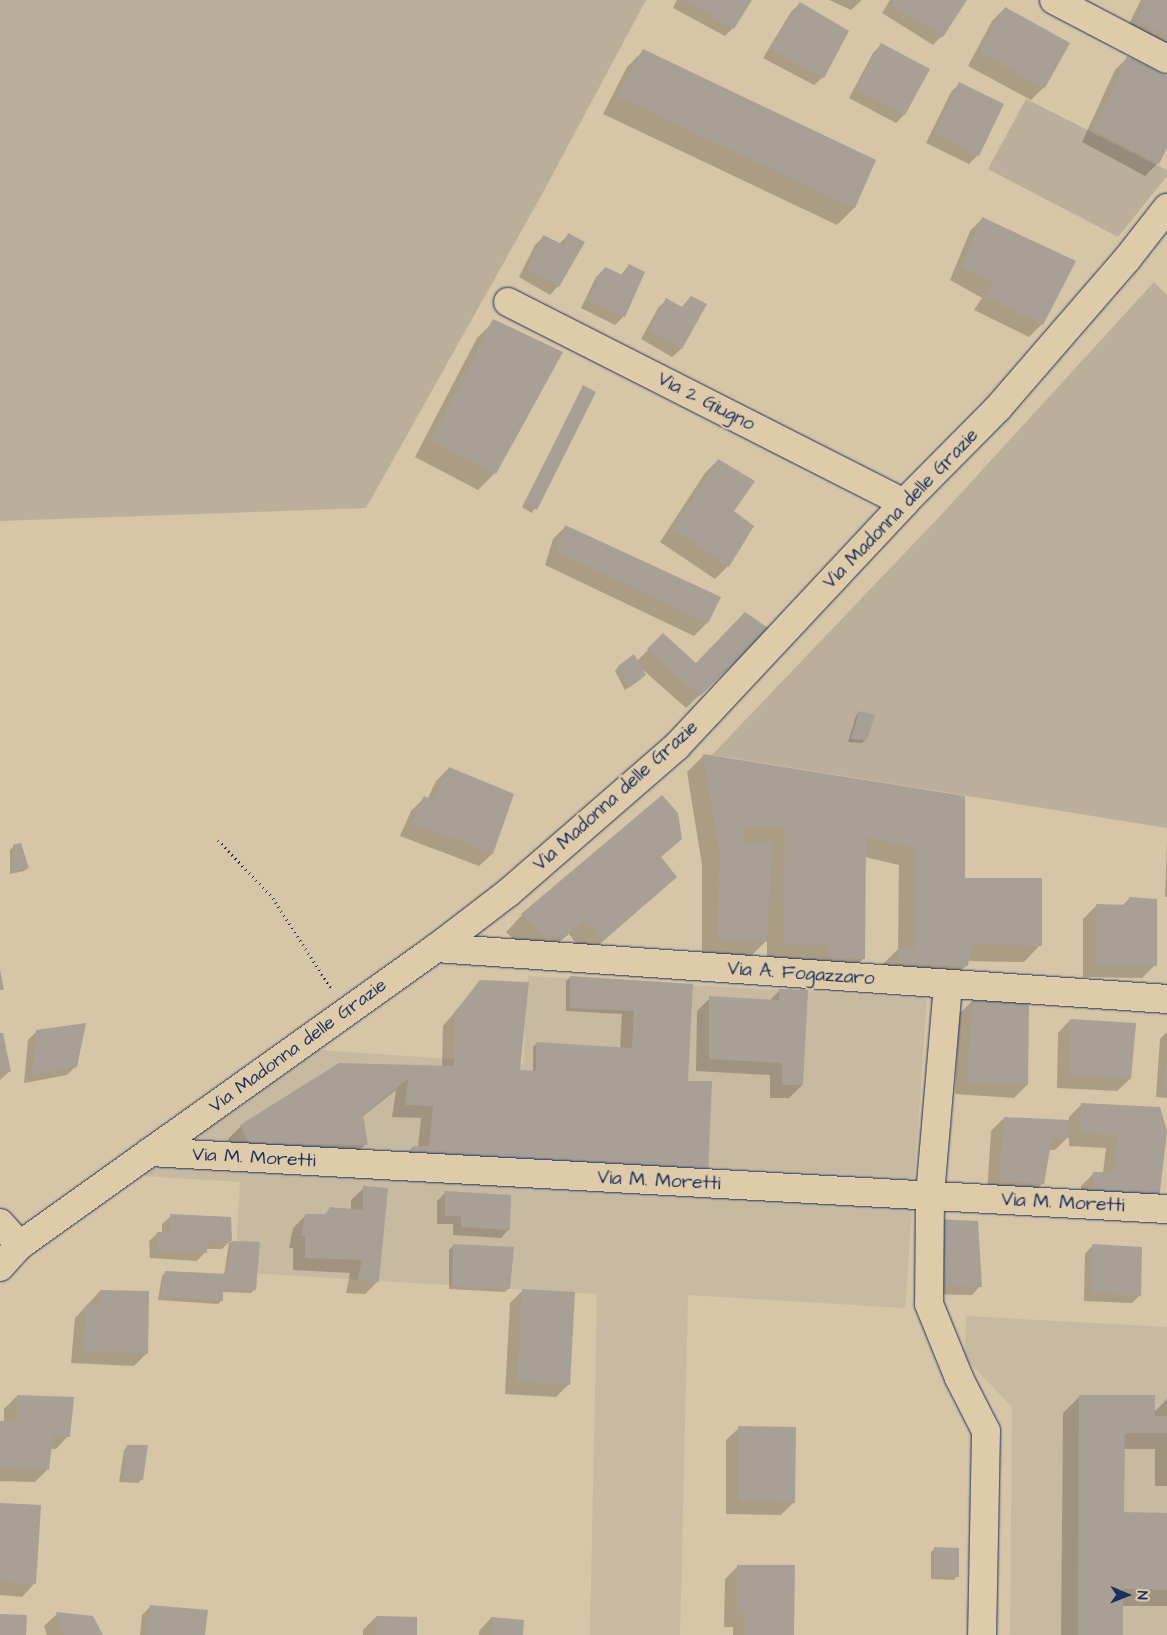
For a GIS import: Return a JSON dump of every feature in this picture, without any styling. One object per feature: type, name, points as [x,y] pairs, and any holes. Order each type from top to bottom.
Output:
[{"type":"street","points":[[1054,0],[1167,59]]},
{"type":"street","name":"Via Madonna delle Grazie","points":[[0,1267],[20,1245],[436,948],[508,893],[677,746],[904,502],[998,408],[1127,260],[1167,208]]},
{"type":"street","name":"Via 2 Giugno","points":[[508,302],[904,502]]},
{"type":"street","name":"Via A. Fogazzaro","points":[[436,948],[1167,999]]},
{"type":"street","points":[[948,985],[930,1196],[929,1304],[959,1378],[986,1431],[982,1635]]},
{"type":"street","name":"Via M. Moretti","points":[[150,1152],[1167,1209]]},
{"type":"street","points":[[0,1223],[20,1245]]},
{"type":"path","points":[[218,840],[273,898],[345,1013]]},
{"type":"shaded area","points":[[0,0],[646,0],[540,198],[366,508],[0,521]]},
{"type":"shaded area","points":[[1026,99],[1167,170],[1167,176],[1118,237],[988,169]]},
{"type":"shaded area","points":[[1154,282],[1167,295],[1167,828],[712,755],[942,514]]},
{"type":"shaded area","points":[[528,976],[927,998],[905,1308],[688,1295],[680,1635],[590,1635],[597,1294],[235,1272],[240,1182],[143,1176],[318,1050],[523,1064]]},
{"type":"shaded area","points":[[966,1316],[1167,1327],[1167,1635],[1010,1635],[1012,1407],[965,1358]]},
{"type":"building","points":[[683,0],[752,0],[734,29]]},
{"type":"building","points":[[892,0],[967,0],[943,37],[890,5]]},
{"type":"building","points":[[1146,0],[1167,0],[1167,36],[1136,21]]},
{"type":"building","points":[[800,2],[849,31],[824,78],[770,49]]},
{"type":"building","points":[[1005,7],[1070,43],[1045,88],[979,52]]},
{"type":"building","points":[[881,43],[930,69],[905,115],[856,89]]},
{"type":"building","points":[[643,49],[876,160],[855,208],[618,97]]},
{"type":"building","points":[[1127,56],[1167,76],[1167,148],[1159,164],[1094,129]]},
{"type":"building","points":[[959,82],[1004,104],[979,156],[934,134]]},
{"type":"building","points":[[982,217],[1076,261],[1043,325],[986,297],[994,284],[962,267]]},
{"type":"building","points":[[568,233],[585,242],[559,287],[527,268],[543,235],[564,245]]},
{"type":"building","points":[[629,264],[645,272],[625,317],[588,299],[605,267],[625,276]]},
{"type":"building","points":[[691,296],[707,304],[682,349],[649,331],[666,298],[682,307]]},
{"type":"building","points":[[493,319],[563,352],[496,474],[431,440]]},
{"type":"building","points":[[583,385],[596,392],[537,510],[525,503]]},
{"type":"building","points":[[718,459],[755,481],[734,511],[754,526],[729,567],[672,529]]},
{"type":"building","points":[[565,525],[721,597],[708,623],[557,552]]},
{"type":"building","points":[[745,612],[770,629],[700,696],[647,649],[663,633],[696,663]]},
{"type":"building","points":[[634,654],[646,675],[630,687],[618,666]]},
{"type":"building","points":[[859,711],[875,715],[867,740],[851,739]]},
{"type":"building","points":[[703,754],[965,796],[965,878],[1042,878],[1042,946],[972,944],[968,966],[898,963],[898,947],[915,948],[915,848],[866,837],[865,959],[828,958],[829,945],[784,945],[785,827],[743,826],[743,843],[772,843],[767,942],[718,941],[719,847]]},
{"type":"building","points":[[449,767],[514,794],[493,854],[411,823],[424,796],[432,801]]},
{"type":"building","points":[[662,795],[678,813],[682,839],[661,857],[677,877],[603,941],[587,919],[562,939],[541,933],[521,914]]},
{"type":"building","points":[[21,843],[29,868],[13,871],[13,845]]},
{"type":"building","points":[[1129,897],[1157,899],[1157,966],[1095,965],[1096,904],[1128,905]]},
{"type":"building","points":[[0,969],[4,990],[0,990]]},
{"type":"building","points":[[570,976],[693,984],[688,1081],[712,1081],[708,1176],[412,1158],[413,1146],[429,1146],[433,1106],[405,1105],[408,1079],[363,1115],[368,1145],[249,1144],[240,1125],[339,1063],[454,1066],[455,1012],[480,980],[529,982],[520,1070],[536,1071],[536,1042],[632,1048],[634,1011],[570,1008]]},
{"type":"building","points":[[779,989],[808,990],[803,1085],[782,1085],[782,1063],[709,1059],[709,996],[779,1000]]},
{"type":"building","points":[[972,1000],[1029,1003],[1028,1085],[967,1082]]},
{"type":"building","points":[[1070,1019],[1136,1023],[1131,1079],[1069,1075]]},
{"type":"building","points":[[86,1023],[77,1067],[32,1075],[36,1030]]},
{"type":"building","points":[[0,1033],[3,1033],[11,1072],[0,1072]]},
{"type":"building","points":[[1166,1062],[1167,1089],[1164,1089]]},
{"type":"building","points":[[1081,1103],[1160,1107],[1167,1131],[1159,1200],[1093,1197],[1093,1172],[1114,1172],[1118,1135],[1081,1134]]},
{"type":"building","points":[[1004,1117],[1069,1120],[1069,1138],[1052,1138],[1044,1184],[999,1181]]},
{"type":"building","points":[[363,1186],[388,1188],[379,1282],[358,1280],[362,1260],[305,1258],[305,1236],[301,1236],[305,1214],[326,1214],[330,1207],[363,1210]]},
{"type":"building","points":[[445,1191],[511,1195],[510,1230],[461,1227],[461,1216],[445,1216]]},
{"type":"building","points":[[170,1214],[231,1217],[232,1241],[207,1241],[207,1253],[158,1250],[157,1232],[170,1232]]},
{"type":"building","points":[[937,1219],[978,1221],[982,1287],[936,1286]]},
{"type":"building","points":[[232,1241],[260,1242],[256,1290],[223,1289],[223,1301],[161,1296],[165,1271],[227,1274]]},
{"type":"building","points":[[453,1244],[514,1247],[510,1289],[452,1286]]},
{"type":"building","points":[[1092,1244],[1142,1247],[1141,1296],[1092,1293]]},
{"type":"building","points":[[522,1289],[575,1292],[570,1385],[517,1381]]},
{"type":"building","points":[[100,1290],[149,1291],[148,1354],[83,1351],[87,1304],[100,1304]]},
{"type":"building","points":[[17,1395],[74,1397],[70,1437],[53,1436],[49,1470],[0,1468],[0,1421],[17,1422]]},
{"type":"building","points":[[1079,1395],[1155,1395],[1155,1416],[1167,1416],[1167,1433],[1125,1433],[1124,1512],[1167,1513],[1167,1590],[1123,1589],[1123,1635],[1078,1635]]},
{"type":"building","points":[[738,1426],[796,1427],[795,1503],[738,1501]]},
{"type":"building","points":[[127,1445],[148,1445],[143,1480],[123,1479]]},
{"type":"building","points":[[0,1503],[41,1505],[36,1584],[0,1582]]},
{"type":"building","points":[[934,1547],[959,1548],[959,1577],[934,1576]]},
{"type":"building","points":[[737,1565],[795,1565],[794,1635],[745,1635],[745,1615],[737,1615]]},
{"type":"building","points":[[150,1605],[208,1610],[205,1635],[147,1635]]},
{"type":"building","points":[[56,1612],[93,1616],[103,1635],[63,1635]]},
{"type":"building","points":[[0,1614],[27,1615],[26,1635],[0,1635]]},
{"type":"building","points":[[376,1616],[417,1617],[417,1635],[376,1635]]},
{"type":"building","points":[[491,1617],[524,1620],[523,1635],[491,1635]]}]
